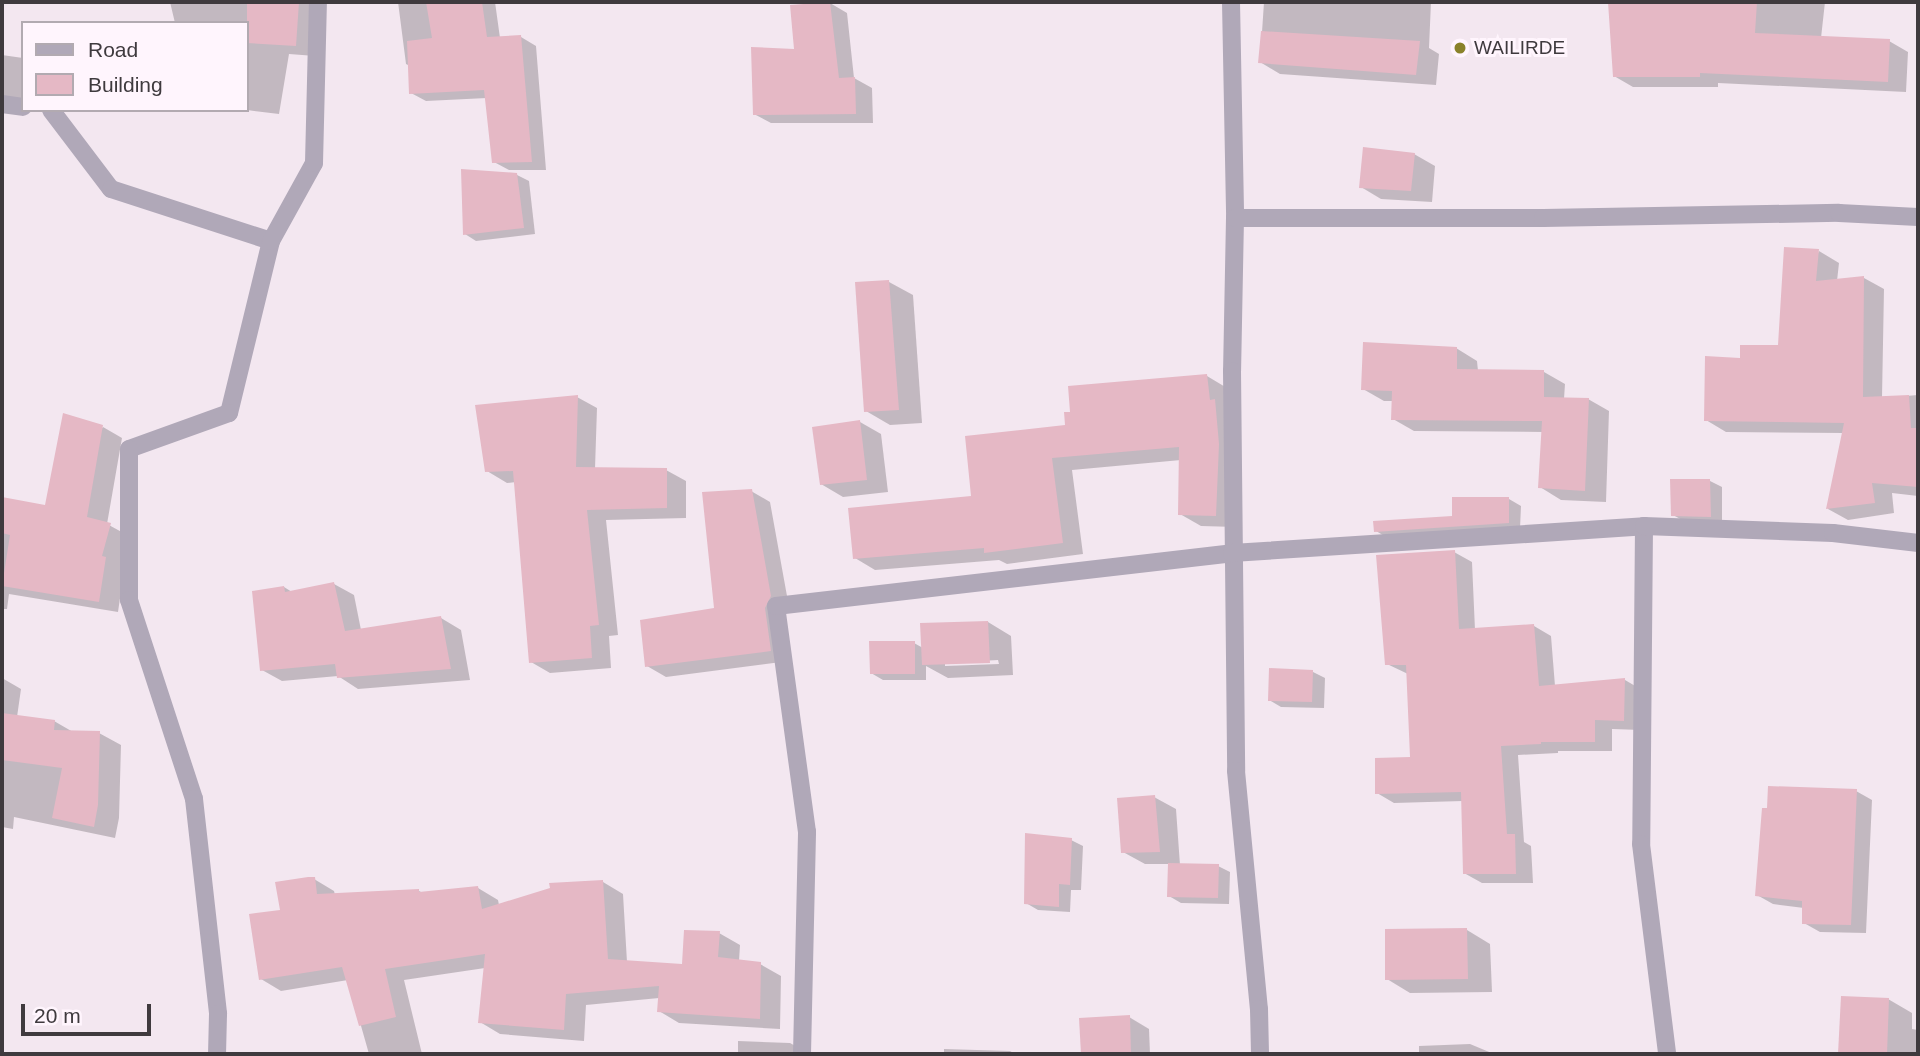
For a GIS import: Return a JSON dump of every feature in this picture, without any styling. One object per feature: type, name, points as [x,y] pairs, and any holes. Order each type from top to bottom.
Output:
[{"type":"street","points":[[217,1054],[218,1014],[194,799],[128,600],[130,449],[229,413],[271,241],[314,163],[318,2]]},
{"type":"street","points":[[1231,2],[1235,218],[1232,553],[1236,771],[1259,1009],[1260,1054]]},
{"type":"street","points":[[2,104],[21,107]]},
{"type":"street","points":[[53,112],[111,188],[271,241]]},
{"type":"street","points":[[1235,218],[1543,218],[1839,213],[1918,217]]},
{"type":"street","points":[[1644,526],[1641,844],[1667,1054]]},
{"type":"street","points":[[802,1054],[807,832],[776,606],[1232,553],[1644,526],[1833,533],[1918,542]]},
{"type":"building","points":[[247,2],[299,2],[296,46],[248,43]]},
{"type":"building","points":[[426,2],[482,2],[487,37],[521,35],[532,162],[492,163],[484,90],[409,94],[407,41],[432,38]]},
{"type":"building","points":[[830,2],[839,78],[855,77],[856,114],[753,115],[751,47],[794,49],[790,5]]},
{"type":"building","points":[[1608,2],[1757,2],[1755,33],[1890,39],[1888,82],[1700,73],[1700,77],[1613,77]]},
{"type":"building","points":[[1261,31],[1420,41],[1416,75],[1258,63]]},
{"type":"building","points":[[1363,147],[1415,153],[1411,191],[1359,188]]},
{"type":"building","points":[[461,169],[517,173],[524,228],[463,235]]},
{"type":"building","points":[[1784,247],[1819,249],[1816,281],[1864,276],[1863,397],[1909,395],[1911,428],[1918,428],[1918,487],[1872,483],[1875,503],[1826,509],[1844,423],[1704,421],[1705,356],[1740,358],[1740,345],[1778,345]]},
{"type":"building","points":[[889,280],[899,410],[864,412],[855,282]]},
{"type":"building","points":[[1363,342],[1457,347],[1457,369],[1544,370],[1544,397],[1589,398],[1585,491],[1538,488],[1542,421],[1391,420],[1392,391],[1361,390]]},
{"type":"building","points":[[1207,374],[1210,400],[1215,399],[1219,444],[1216,516],[1178,515],[1179,447],[1052,458],[1063,543],[984,553],[984,548],[853,559],[848,508],[971,496],[965,436],[1065,425],[1064,412],[1070,412],[1068,386]]},
{"type":"building","points":[[578,395],[576,467],[667,468],[667,508],[587,510],[599,625],[590,626],[592,658],[529,663],[513,471],[485,472],[475,405]]},
{"type":"building","points":[[63,413],[103,425],[87,517],[111,523],[102,556],[106,557],[99,602],[2,586],[10,535],[2,533],[2,497],[45,505]]},
{"type":"building","points":[[860,420],[867,480],[820,485],[812,427]]},
{"type":"building","points":[[1670,479],[1710,479],[1711,517],[1671,516]]},
{"type":"building","points":[[752,489],[771,596],[765,608],[771,651],[645,667],[640,620],[714,608],[702,492]]},
{"type":"building","points":[[1452,497],[1509,497],[1509,523],[1374,532],[1373,521],[1452,516]]},
{"type":"building","points":[[1455,550],[1459,629],[1534,624],[1539,686],[1625,678],[1624,721],[1595,720],[1595,742],[1541,742],[1501,746],[1507,834],[1515,834],[1516,874],[1463,874],[1461,792],[1375,794],[1375,758],[1410,757],[1406,665],[1385,665],[1376,555]]},
{"type":"building","points":[[334,582],[345,631],[441,616],[451,669],[337,678],[335,664],[260,671],[252,591],[284,586],[285,592]]},
{"type":"building","points":[[988,621],[990,663],[922,665],[920,623]]},
{"type":"building","points":[[869,641],[915,641],[915,674],[870,674]]},
{"type":"building","points":[[1269,668],[1313,670],[1312,702],[1268,701]]},
{"type":"building","points":[[2,713],[55,720],[54,730],[100,731],[98,805],[94,827],[52,818],[62,768],[2,760]]},
{"type":"building","points":[[1768,786],[1857,789],[1851,925],[1802,924],[1802,901],[1755,896],[1762,808],[1767,808]]},
{"type":"building","points":[[1155,795],[1160,852],[1121,853],[1117,798]]},
{"type":"building","points":[[1025,833],[1072,838],[1070,885],[1059,884],[1059,907],[1024,904]]},
{"type":"building","points":[[1168,863],[1219,864],[1218,898],[1167,897]]},
{"type":"building","points":[[315,877],[317,894],[419,889],[419,892],[478,886],[482,909],[550,888],[549,883],[603,880],[608,959],[682,964],[684,930],[720,931],[718,957],[761,962],[760,1019],[657,1012],[659,986],[566,994],[564,1030],[478,1023],[485,954],[385,969],[396,1017],[359,1026],[342,967],[259,980],[249,914],[280,910],[275,882]]},
{"type":"building","points":[[1467,928],[1468,979],[1385,980],[1385,929]]},
{"type":"building","points":[[1841,996],[1889,998],[1887,1054],[1838,1054]]},
{"type":"building","points":[[1130,1015],[1131,1054],[1081,1054],[1079,1018]]},
{"type":"place","name":"WAILIRDE","points":[[1460,48]]}]
